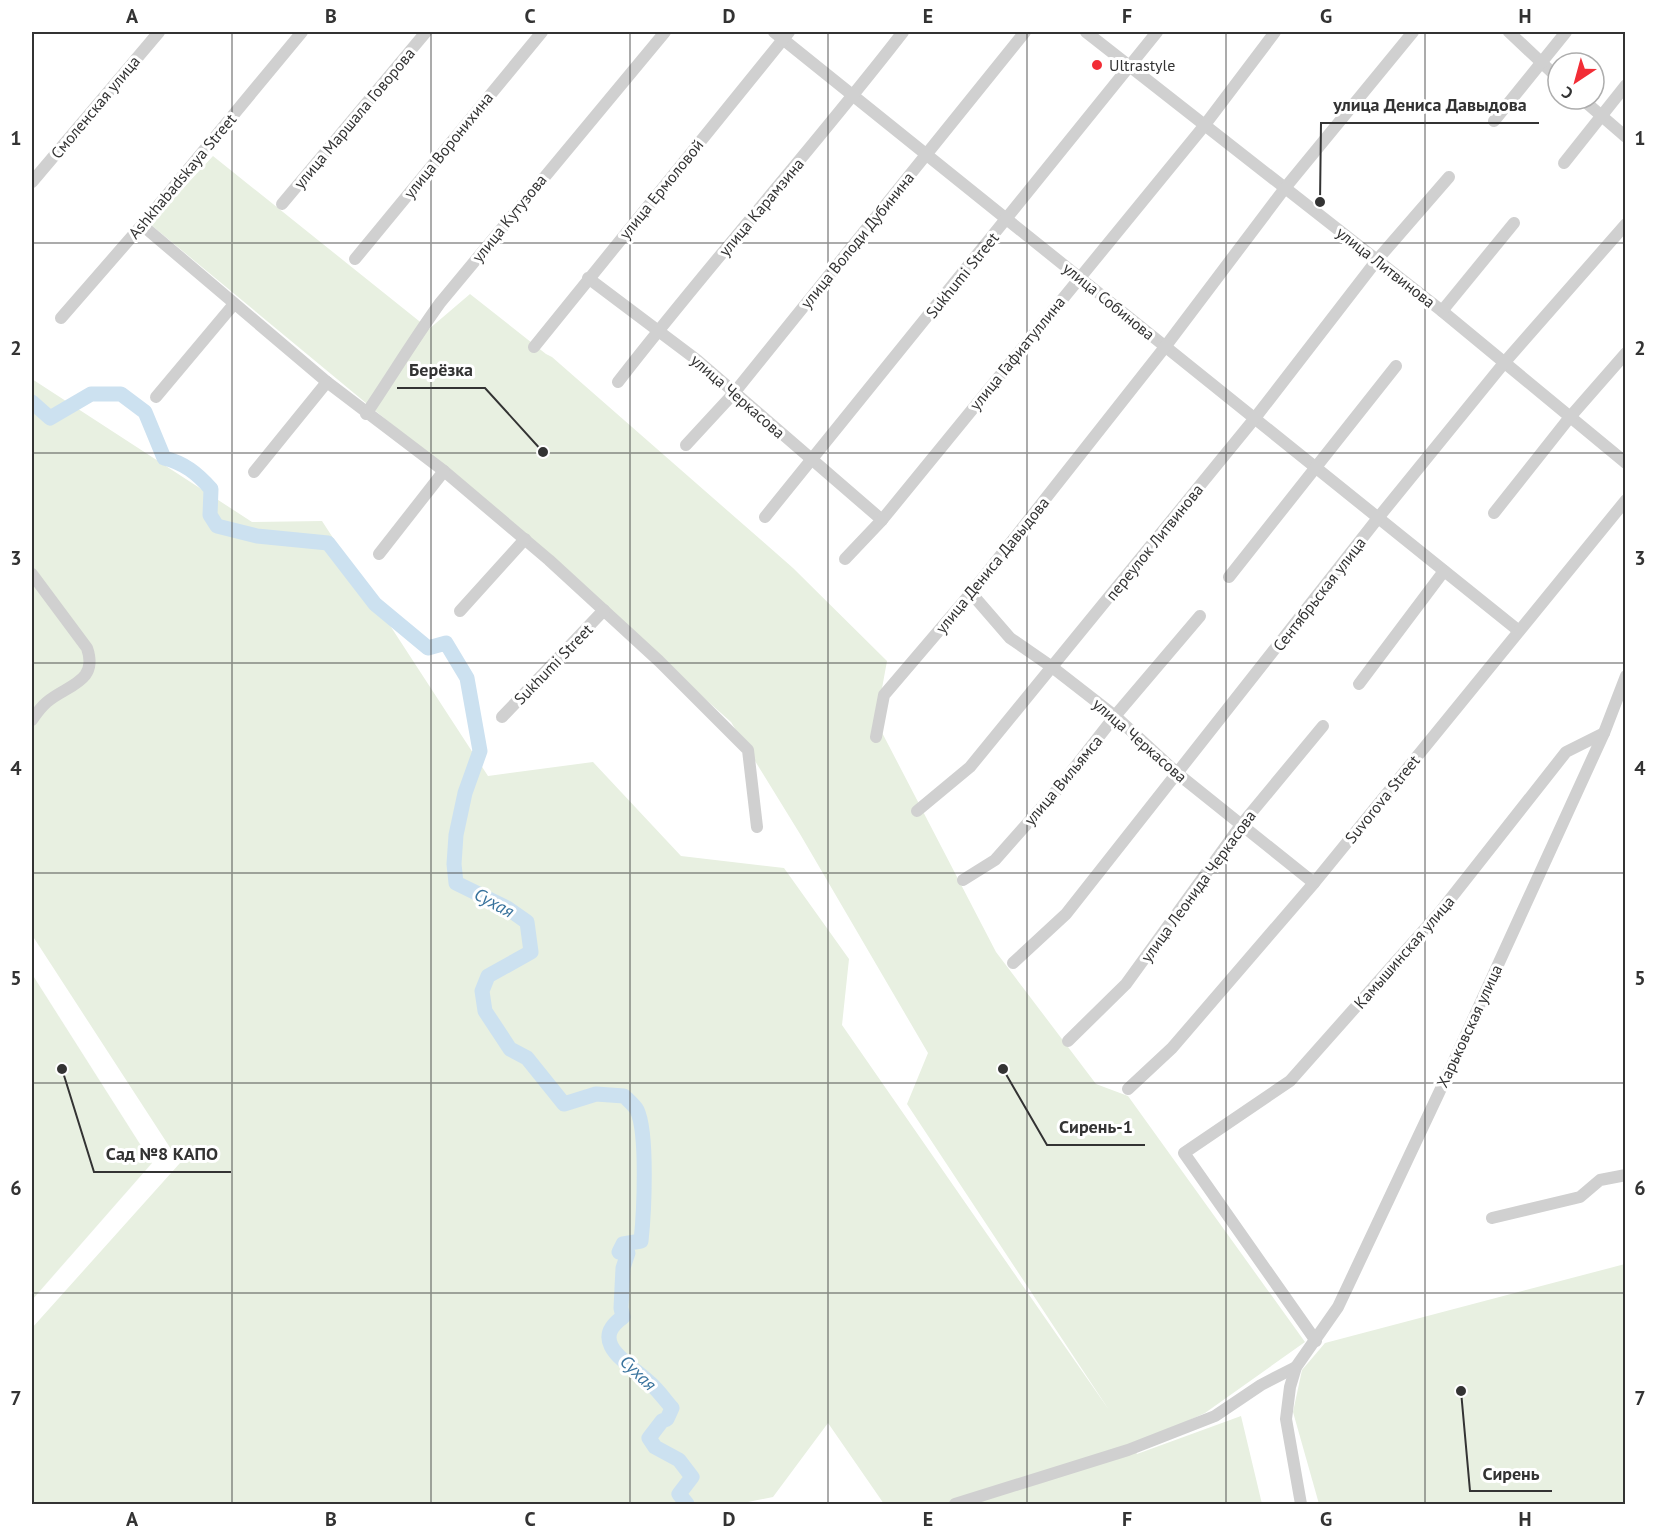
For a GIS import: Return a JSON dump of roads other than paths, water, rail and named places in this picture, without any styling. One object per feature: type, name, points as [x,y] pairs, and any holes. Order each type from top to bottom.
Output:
[{"type":"street","name":"Смоленская улица","points":[[32,182],[159,32]]},
{"type":"street","name":"Ashkhabadskaya Street","points":[[61,318],[142,225],[302,32]]},
{"type":"street","name":"улица Маршала Говорова","points":[[282,204],[426,32]]},
{"type":"street","name":"улица Воронихина","points":[[355,259],[542,32]]},
{"type":"street","name":"улица Кутузова","points":[[366,414],[386,386],[409,346],[440,303],[665,32]]},
{"type":"street","name":"улица Карамзина","points":[[618,382],[658,330],[854,95],[903,32]]},
{"type":"street","name":"улица Володи Дубинина","points":[[686,446],[734,393],[1024,32]]},
{"type":"street","name":"улица Литвинова","points":[[1086,32],[1442,311],[1626,463]]},
{"type":"street","name":"Sukhumi Street","points":[[765,517],[1157,32]]},
{"type":"street","name":"улица Гафиатуллина","points":[[845,558],[882,520],[1204,126],[1275,32]]},
{"type":"street","name":"улица Дениса Давыдова","points":[[876,737],[884,695],[971,593],[1165,346],[1285,188],[1413,32]]},
{"type":"street","points":[[1509,32],[1546,67]]},
{"type":"street","points":[[1494,121],[1566,32]]},
{"type":"street","name":"улица Собинова","points":[[782,34],[926,154],[1519,631]]},
{"type":"street","name":"улица Ермоловой","points":[[534,347],[782,34]]},
{"type":"street","points":[[1564,163],[1626,85]]},
{"type":"street","points":[[1594,111],[1626,137]]},
{"type":"street","name":"переулок Литвинова","points":[[917,811],[970,767],[1255,418],[1377,260],[1449,177]]},
{"type":"street","points":[[1442,311],[1514,223]]},
{"type":"street","name":"Сентябрьская улица","points":[[1013,963],[1066,914],[1378,518],[1504,363],[1626,224]]},
{"type":"street","points":[[142,225],[366,414],[444,471],[525,539],[659,661],[748,750],[757,827]]},
{"type":"street","name":"улица Черкасова","points":[[588,278],[658,330],[882,520]]},
{"type":"street","points":[[156,397],[234,304]]},
{"type":"street","points":[[1494,513],[1570,417],[1626,353]]},
{"type":"street","points":[[1229,576],[1396,366]]},
{"type":"street","points":[[254,472],[327,382]]},
{"type":"street","points":[[379,554],[444,471]]},
{"type":"street","name":"Suvorova Street","points":[[1128,1089],[1172,1048],[1314,883],[1626,500]]},
{"type":"street","points":[[460,611],[525,539]]},
{"type":"street","points":[[1359,684],[1444,571]]},
{"type":"street","points":[[32,574],[87,648],[91,659],[90,669],[85,677],[46,702],[32,720]]},
{"type":"street","name":"улица Черкасова","points":[[971,593],[1010,638],[1115,716],[1178,774],[1314,883]]},
{"type":"street","name":"Sukhumi Street","points":[[502,717],[604,610]]},
{"type":"street","name":"улица Вильямса","points":[[963,880],[995,860],[1057,790],[1115,716],[1200,616]]},
{"type":"street","name":"Харьковская улица","points":[[1296,1366],[1316,1341],[1341,1301],[1622,697],[1626,676]]},
{"type":"street","name":"улица Леонида Черкасова","points":[[1068,1041],[1126,984],[1241,825],[1323,726]]},
{"type":"street","name":"Камышинская улица","points":[[1316,1341],[1184,1153],[1290,1081],[1440,912],[1566,752],[1604,733]]},
{"type":"street","points":[[1491,1218],[1580,1197],[1600,1180],[1626,1175]]},
{"type":"street","points":[[955,1504],[1128,1450],[1215,1416],[1261,1385],[1296,1366]]},
{"type":"street","points":[[1296,1366],[1290,1387],[1286,1419],[1301,1504]]},
{"type":"waterway","name":"Сухая","points":[[32,402],[50,418],[91,394],[121,394],[145,412],[164,458],[190,469],[211,489],[210,515],[217,526],[257,536],[328,543],[375,604],[428,648],[446,643],[467,678],[480,751],[465,793],[456,835],[454,864],[456,883],[507,908],[527,922],[531,952],[488,976],[482,991],[485,1011],[510,1049],[527,1058],[564,1104],[596,1094],[624,1096],[637,1110],[643,1136],[644,1154],[641,1241],[623,1244],[619,1252],[628,1253],[623,1268],[621,1308],[623,1317],[613,1327],[609,1336],[616,1353],[653,1386],[672,1408],[667,1419],[662,1421],[649,1438],[655,1447],[679,1460],[692,1477],[679,1494],[687,1504]]},
{"type":"place","name":"Ultrastyle","points":[[1097,65]]},
{"type":"place","name":"улица Дениса Давыдова","points":[[1320,202]]},
{"type":"place","name":"Берёзка","points":[[543,452]]},
{"type":"place","name":"Сад №8 КАПО","points":[[62,1069]]},
{"type":"place","name":"Сирень-1","points":[[1003,1069]]},
{"type":"place","name":"Сирень","points":[[1461,1391]]}]
